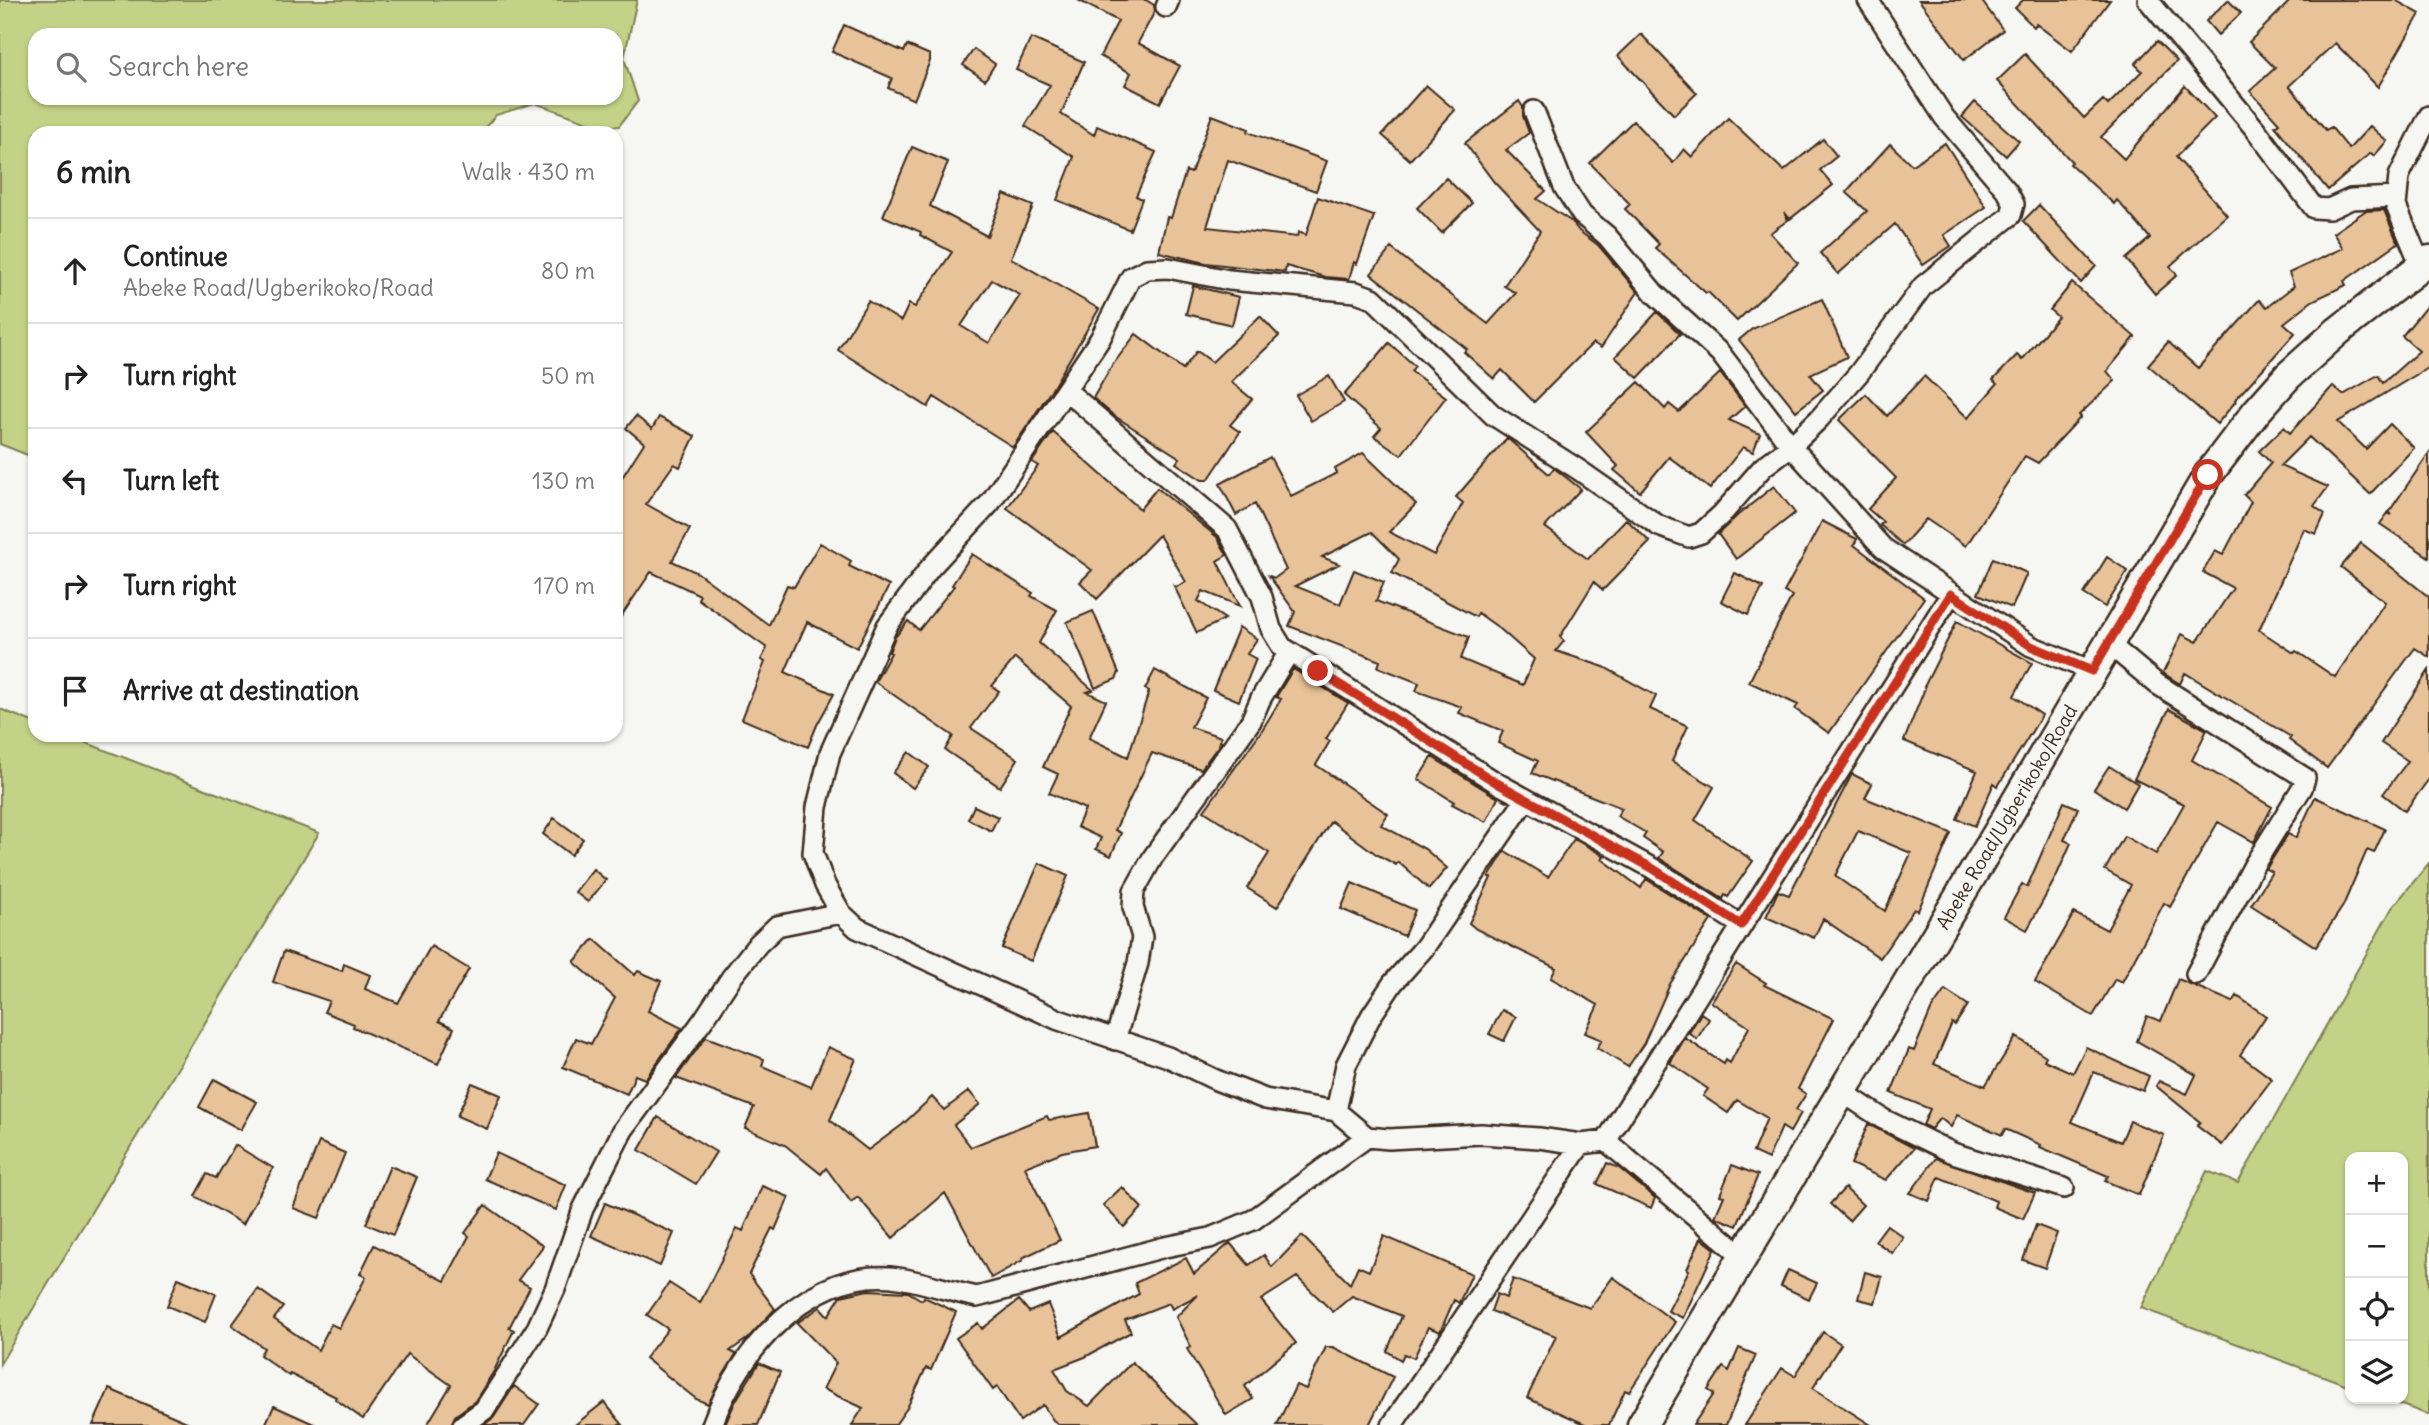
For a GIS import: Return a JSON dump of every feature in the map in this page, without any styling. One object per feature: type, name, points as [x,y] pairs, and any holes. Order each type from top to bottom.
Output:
[{"type":"street","points":[[1744,1257],[1606,1141],[1581,1144],[1481,1134],[1389,1139],[1367,1137],[1336,1111],[1265,1099],[1168,1057],[1059,1020],[888,944],[857,928],[841,914],[825,885],[813,853],[817,807],[830,753],[887,626],[930,568],[990,503],[1100,340],[1131,277],[1147,269],[1168,268],[1229,281],[1356,292],[1373,298],[1493,415],[1659,526],[1689,537],[1700,533],[1722,514],[1763,467],[1791,446],[1819,419],[1859,373],[1923,286],[2011,215],[2014,204],[2007,191],[1944,117],[1868,0]]},
{"type":"street","points":[[2148,0],[2256,130],[2314,208],[2329,209],[2351,199],[2397,197]]},
{"type":"street","points":[[1534,111],[1564,187],[1581,215],[1606,236],[1655,294],[1720,353],[1791,446],[1883,548],[2031,646],[2092,671]]},
{"type":"street","points":[[2425,263],[2396,205],[2399,176],[2429,116]]},
{"type":"street","name":"Abeke Road/Ugberikoko/Road","points":[[1642,1425],[2004,822],[2208,475],[2256,412],[2288,376],[2338,331],[2425,263]]},
{"type":"street","points":[[1067,391],[1227,530],[1262,597],[1271,629],[1282,647],[1497,783],[1652,868],[1741,925]]},
{"type":"street","points":[[1606,1141],[1951,594]]},
{"type":"street","points":[[2109,644],[2157,684],[2305,778],[2302,788],[2254,866],[2196,974]]},
{"type":"street","points":[[1115,1040],[1138,963],[1142,937],[1132,906],[1134,891],[1153,857],[1251,721],[1261,698],[1289,652]]},
{"type":"street","points":[[1336,1111],[1346,1065],[1371,1016],[1393,983],[1424,948],[1526,799]]},
{"type":"street","points":[[463,1425],[484,1409],[537,1328],[555,1289],[583,1209],[623,1130],[731,978],[758,943],[777,926],[841,914]]},
{"type":"street","points":[[1841,1091],[1883,1119],[1953,1153],[2064,1188]]},
{"type":"street","points":[[712,1425],[735,1378],[761,1339],[791,1310],[821,1290],[853,1279],[898,1278],[977,1297],[1165,1247],[1210,1238],[1253,1220],[1367,1137]]},
{"type":"street","points":[[1392,1425],[1581,1144]]},
{"type":"green space","points":[[0,0],[637,0],[624,58],[638,101],[619,126],[599,126],[541,105],[623,105],[623,28],[28,28],[28,105],[528,105],[496,115],[486,126],[28,126],[28,455],[0,444]]},
{"type":"green space","points":[[0,709],[28,720],[28,742],[84,742],[319,833],[0,1364]]},
{"type":"green space","points":[[2429,863],[2429,1415],[2399,1404],[2408,1404],[2408,1152],[2345,1152],[2345,1384],[2141,1308],[2207,1171],[2238,1183],[2392,908]]},
{"type":"building","points":[[1078,0],[1146,0],[1154,5],[1155,11],[1138,43],[1180,66],[1160,103],[1125,85],[1131,73],[1100,56],[1118,21]]},
{"type":"building","points":[[1919,0],[1981,0],[2003,30],[1964,60]]},
{"type":"building","points":[[2023,0],[2110,0],[2072,51],[2036,24],[2034,27],[2015,8]]},
{"type":"building","points":[[2228,0],[2241,13],[2218,35],[2206,21]]},
{"type":"building","points":[[2291,0],[2395,0],[2420,14],[2378,87],[2335,43],[2289,86],[2326,130],[2331,127],[2349,149],[2370,126],[2387,141],[2374,156],[2371,153],[2328,190],[2275,126],[2279,123],[2250,91],[2275,68],[2249,42]]},
{"type":"building","points":[[844,25],[904,52],[907,45],[930,55],[914,100],[888,88],[892,78],[832,52]]},
{"type":"building","points":[[1641,34],[1697,93],[1674,115],[1618,56]]},
{"type":"building","points":[[1031,38],[1084,62],[1061,114],[1094,135],[1097,126],[1156,152],[1136,196],[1142,199],[1130,230],[1057,200],[1074,157],[1025,126],[1050,85],[1016,70]]},
{"type":"building","points":[[2157,41],[2177,61],[2101,137],[2124,159],[2185,86],[2215,118],[2176,157],[2227,215],[2170,266],[2177,275],[2155,294],[2126,259],[2150,238],[2117,200],[2114,204],[2070,164],[2072,162],[1997,81],[2025,54],[2084,118],[2103,100],[2108,105],[2142,71],[2135,64]]},
{"type":"building","points":[[974,49],[995,64],[985,80],[963,65]]},
{"type":"building","points":[[1426,85],[1455,110],[1410,160],[1382,135]]},
{"type":"building","points":[[1519,101],[1529,133],[1506,150],[1546,191],[1537,199],[1572,222],[1579,231],[1598,245],[1638,292],[1601,348],[1593,343],[1534,402],[1502,370],[1494,379],[1464,352],[1467,349],[1371,274],[1391,248],[1488,324],[1516,293],[1504,286],[1540,231],[1494,182],[1465,143]]},
{"type":"building","points":[[1975,102],[2019,141],[2006,156],[1962,117]]},
{"type":"building","points":[[1212,115],[1249,129],[1248,132],[1327,161],[1316,191],[1228,160],[1207,227],[1297,237],[1298,232],[1306,235],[1318,197],[1374,216],[1349,279],[1325,277],[1286,266],[1285,272],[1206,263],[1159,252],[1167,217],[1171,218],[1186,171],[1191,173]]},
{"type":"building","points":[[1728,118],[1784,171],[1823,139],[1837,156],[1820,170],[1833,185],[1790,219],[1784,212],[1788,220],[1770,233],[1798,263],[1737,321],[1708,292],[1655,248],[1659,244],[1625,209],[1630,204],[1590,163],[1633,121],[1673,163],[1684,149],[1692,157]]},
{"type":"building","points":[[1945,143],[1986,207],[1944,235],[1951,246],[1923,265],[1895,224],[1838,274],[1820,253],[1867,211],[1846,192],[1890,144],[1912,165]]},
{"type":"building","points":[[912,147],[948,162],[930,206],[987,236],[1004,194],[1033,206],[1011,258],[1099,309],[1052,389],[1013,447],[934,397],[928,407],[838,350],[868,301],[901,321],[909,304],[915,307],[952,252],[920,235],[921,232],[883,216]],"holes":[[[992,280],[1020,295],[989,343],[961,326]]]},
{"type":"building","points":[[1446,178],[1472,203],[1442,233],[1417,208]]},
{"type":"building","points":[[2039,205],[2096,266],[2081,283],[2023,221]]},
{"type":"building","points":[[2384,210],[2398,243],[2344,281],[2346,285],[2312,301],[2284,323],[2295,333],[2217,424],[2148,365],[2168,342],[2198,368],[2259,300],[2267,307],[2294,286],[2289,273],[2343,248],[2333,233],[2365,211]]},
{"type":"building","points":[[2072,283],[2135,337],[2107,371],[2115,381],[2079,415],[2081,417],[2038,463],[2025,456],[1966,546],[1926,519],[1903,545],[1880,525],[1883,522],[1868,509],[1896,478],[1839,420],[1866,394],[1887,416],[1924,376],[1968,418],[1997,384],[1993,380],[2017,355],[2022,360],[2058,317],[2050,310]]},
{"type":"building","points":[[1193,286],[1239,297],[1232,325],[1186,314]]},
{"type":"building","points":[[1822,299],[1847,357],[1810,374],[1823,390],[1796,411],[1739,340],[1752,329]]},
{"type":"building","points":[[2429,303],[2429,367],[2338,422],[2366,449],[2390,424],[2414,448],[2370,494],[2309,437],[2280,466],[2328,487],[2314,506],[2325,514],[2316,534],[2304,529],[2259,630],[2335,677],[2385,602],[2341,567],[2361,543],[2429,597],[2429,657],[2415,648],[2327,768],[2289,740],[2291,737],[2185,673],[2180,684],[2163,673],[2182,634],[2197,642],[2233,588],[2203,572],[2215,551],[2223,555],[2251,502],[2244,495],[2271,463],[2259,451],[2284,427],[2290,433],[2333,386],[2343,395],[2378,375],[2383,383],[2419,351],[2402,336]]},
{"type":"building","points":[[1657,312],[1680,334],[1638,378],[1615,357]]},
{"type":"building","points":[[1260,316],[1279,336],[1231,382],[1252,399],[1230,425],[1240,432],[1208,480],[1202,480],[1176,463],[1180,458],[1113,415],[1093,398],[1111,367],[1136,334],[1183,369],[1197,351],[1212,362]]},
{"type":"building","points":[[1389,343],[1415,366],[1411,371],[1446,397],[1401,455],[1374,436],[1381,428],[1344,395]]},
{"type":"building","points":[[1720,373],[1745,406],[1729,420],[1760,434],[1753,452],[1743,447],[1710,489],[1669,457],[1640,492],[1614,470],[1618,466],[1586,432],[1639,382],[1665,409],[1669,404],[1679,412]]},
{"type":"building","points":[[1329,376],[1344,402],[1311,421],[1296,395]]},
{"type":"building","points":[[636,416],[652,429],[659,417],[695,436],[680,467],[674,464],[646,504],[690,529],[672,561],[698,573],[769,625],[787,585],[794,587],[820,543],[851,561],[849,566],[889,586],[857,648],[807,622],[785,672],[834,694],[808,747],[742,719],[765,662],[761,660],[767,648],[698,599],[700,595],[651,572],[623,614],[623,476],[644,443],[626,428]]},
{"type":"building","points":[[1053,432],[1140,509],[1157,488],[1217,537],[1227,555],[1217,561],[1240,606],[1203,591],[1198,601],[1225,619],[1197,633],[1174,586],[1186,582],[1159,535],[1097,599],[1080,582],[1092,570],[1007,508],[1038,466],[1032,462]]},
{"type":"building","points":[[1507,438],[1549,474],[1554,468],[1581,489],[1545,527],[1588,559],[1626,519],[1650,542],[1603,590],[1594,582],[1560,637],[1564,641],[1556,651],[1604,667],[1656,696],[1650,709],[1688,726],[1672,761],[1714,787],[1695,820],[1753,861],[1728,897],[1725,895],[1723,899],[1659,858],[1663,852],[1643,838],[1646,833],[1617,816],[1622,808],[1532,773],[1538,761],[1498,743],[1503,731],[1459,713],[1462,707],[1416,691],[1419,683],[1378,667],[1380,661],[1289,626],[1295,612],[1269,576],[1275,578],[1286,570],[1255,504],[1236,515],[1220,484],[1270,457],[1291,496],[1337,473],[1335,469],[1363,453],[1416,504],[1389,532],[1434,555],[1463,503],[1456,497]],"holes":[[[1372,532],[1399,559],[1392,573],[1476,617],[1478,613],[1534,659],[1523,685],[1461,659],[1469,637],[1376,601],[1384,582],[1354,570],[1340,604],[1295,586],[1339,564],[1322,557]]]},
{"type":"building","points":[[2429,453],[2429,557],[2380,524],[2388,513],[2392,515],[2389,512]]},
{"type":"building","points":[[1774,486],[1795,513],[1736,559],[1718,534]]},
{"type":"building","points":[[1822,521],[1857,539],[1854,545],[1924,598],[1829,733],[1795,709],[1798,705],[1749,682],[1792,596],[1784,592]]},
{"type":"building","points":[[972,554],[1033,593],[1031,596],[1057,610],[1039,643],[1093,690],[1087,692],[1106,701],[1089,738],[1128,757],[1149,691],[1145,689],[1155,670],[1206,698],[1191,727],[1221,737],[1219,745],[1201,769],[1152,753],[1115,830],[1121,833],[1111,856],[1096,849],[1101,838],[1077,827],[1085,809],[1049,793],[1058,774],[1043,767],[1071,706],[1015,658],[992,686],[999,691],[971,728],[1018,759],[1000,787],[945,750],[953,736],[875,682],[891,653],[889,652],[895,637],[908,621],[919,630],[954,586],[952,585]]},
{"type":"building","points":[[2107,557],[2128,571],[2105,607],[2084,594]]},
{"type":"building","points":[[1993,558],[2027,573],[2012,608],[1978,594]]},
{"type":"building","points":[[1735,573],[1763,587],[1748,615],[1721,601]]},
{"type":"building","points":[[1093,611],[1119,673],[1116,679],[1095,688],[1067,622]]},
{"type":"building","points":[[1957,621],[2032,663],[2014,696],[2042,715],[1998,786],[1994,783],[1975,826],[1957,819],[1977,771],[1904,741],[1924,687]]},
{"type":"building","points":[[1239,627],[1257,639],[1247,654],[1256,659],[1239,701],[1213,690]]},
{"type":"building","points":[[1293,669],[1348,703],[1326,739],[1330,741],[1316,765],[1388,814],[1381,825],[1425,849],[1447,868],[1429,889],[1398,862],[1396,865],[1376,854],[1331,821],[1277,907],[1247,888],[1269,853],[1204,811],[1262,730],[1281,699],[1276,697]]},
{"type":"building","points":[[2429,670],[2429,779],[2405,811],[2383,794],[2408,761],[2381,743]]},
{"type":"building","points":[[2169,709],[2207,730],[2192,760],[2272,807],[2254,842],[2218,822],[2170,907],[2164,903],[2122,982],[2115,979],[2093,1016],[2035,982],[2074,913],[2107,930],[2131,885],[2105,870],[2124,836],[2156,854],[2184,804],[2134,779]]},
{"type":"building","points":[[909,752],[929,767],[913,788],[893,773]]},
{"type":"building","points":[[1432,757],[1498,798],[1486,822],[1452,804],[1454,802],[1418,779]]},
{"type":"building","points":[[2109,766],[2138,784],[2124,808],[2094,789]]},
{"type":"building","points":[[1852,774],[1872,784],[1865,798],[1951,833],[1918,911],[1914,909],[1880,958],[1823,919],[1814,938],[1766,917],[1778,891],[1789,895]],"holes":[[[1858,831],[1911,853],[1885,911],[1835,876]]]},
{"type":"building","points":[[2315,797],[2385,829],[2374,853],[2367,850],[2343,906],[2316,947],[2251,905],[2272,872],[2266,869],[2288,834],[2296,838]]},
{"type":"building","points":[[2064,802],[2078,808],[2064,840],[2071,843],[2027,930],[2004,917],[2022,884],[2027,887]]},
{"type":"building","points":[[974,806],[998,817],[991,831],[968,819]]},
{"type":"building","points":[[554,818],[583,839],[571,855],[543,834]]},
{"type":"building","points":[[1574,839],[1604,856],[1602,859],[1641,888],[1646,879],[1711,920],[1670,984],[1644,1043],[1628,1067],[1597,1048],[1602,1040],[1585,1033],[1598,1005],[1551,978],[1556,968],[1476,929],[1469,923],[1491,878],[1489,877],[1505,851],[1548,877]]},
{"type":"building","points":[[1039,863],[1068,876],[1031,961],[1002,948]]},
{"type":"building","points":[[593,869],[606,880],[588,902],[575,892]]},
{"type":"building","points":[[1352,883],[1415,910],[1404,936],[1341,909]]},
{"type":"building","points":[[594,939],[635,975],[638,971],[661,981],[648,1011],[682,1028],[645,1079],[635,1075],[627,1094],[563,1067],[576,1038],[591,1044],[615,998],[574,962]]},
{"type":"building","points":[[431,946],[469,969],[439,1021],[454,1028],[438,1064],[324,1012],[329,1001],[273,982],[284,951],[342,971],[344,964],[370,975],[365,989],[398,1003]]},
{"type":"building","points":[[1736,964],[1766,983],[1764,985],[1834,1019],[1798,1089],[1806,1094],[1796,1110],[1801,1113],[1790,1132],[1782,1127],[1768,1159],[1753,1152],[1767,1118],[1737,1100],[1728,1113],[1703,1096],[1708,1089],[1670,1063],[1685,1038],[1724,1064],[1726,1060],[1730,1063],[1749,1027],[1711,1002]]},
{"type":"building","points":[[2178,979],[2233,1002],[2237,996],[2266,1016],[2240,1055],[2272,1079],[2222,1145],[2197,1126],[2200,1122],[2156,1086],[2159,1081],[2187,1094],[2196,1075],[2137,1041],[2147,1016],[2161,1021]]},
{"type":"building","points":[[1945,990],[1968,1005],[1955,1025],[1952,1023],[1934,1064],[1985,1086],[2016,1037],[2046,1056],[2044,1060],[2073,1073],[2086,1047],[2149,1076],[2143,1091],[2094,1072],[2072,1122],[2121,1142],[2130,1121],[2164,1135],[2139,1195],[2105,1181],[2108,1176],[2005,1129],[2002,1135],[1957,1115],[1951,1127],[1940,1118],[1931,1129],[1923,1125],[1930,1109],[1891,1093],[1909,1049],[1914,1051],[1931,1010]]},
{"type":"building","points":[[1502,1010],[1516,1017],[1504,1041],[1489,1034]]},
{"type":"building","points":[[1701,1013],[1709,1019],[1697,1039],[1689,1033]]},
{"type":"building","points":[[706,1037],[764,1059],[762,1066],[811,1087],[828,1047],[856,1059],[830,1120],[868,1150],[902,1125],[932,1097],[944,1110],[969,1091],[980,1104],[954,1125],[971,1147],[1047,1116],[1049,1120],[1089,1113],[1095,1146],[1062,1152],[1025,1167],[1060,1240],[1022,1258],[1023,1260],[991,1278],[945,1193],[893,1238],[858,1197],[851,1202],[826,1168],[821,1174],[785,1145],[745,1128],[754,1107],[676,1078]]},
{"type":"building","points":[[214,1079],[257,1102],[241,1130],[199,1107]]},
{"type":"building","points":[[472,1083],[501,1095],[487,1129],[457,1116]]},
{"type":"building","points":[[658,1117],[716,1152],[696,1184],[639,1150]]},
{"type":"building","points":[[1868,1124],[1914,1148],[1886,1180],[1851,1164]]},
{"type":"building","points":[[319,1142],[345,1153],[319,1218],[293,1208]]},
{"type":"building","points":[[235,1145],[273,1168],[243,1224],[195,1196],[207,1174],[216,1178]]},
{"type":"building","points":[[496,1153],[566,1185],[556,1210],[485,1179]]},
{"type":"building","points":[[1936,1158],[2035,1193],[2023,1219],[1994,1207],[1996,1201],[1939,1177],[1929,1201],[1910,1193]]},
{"type":"building","points":[[1607,1163],[1619,1168],[1655,1198],[1651,1208],[1597,1184]]},
{"type":"building","points":[[1732,1165],[1758,1175],[1737,1226],[1715,1217]]},
{"type":"building","points":[[390,1166],[417,1177],[393,1235],[366,1224]]},
{"type":"building","points":[[762,1186],[789,1197],[775,1230],[772,1228],[749,1274],[775,1309],[747,1339],[730,1351],[736,1354],[708,1404],[696,1399],[645,1358],[668,1329],[647,1315],[669,1283],[700,1303],[737,1228],[743,1231]]},
{"type":"building","points":[[1122,1187],[1142,1208],[1124,1227],[1103,1205]]},
{"type":"building","points":[[1845,1188],[1863,1205],[1849,1221],[1830,1204]]},
{"type":"building","points":[[605,1203],[674,1233],[660,1266],[591,1236]]},
{"type":"building","points":[[485,1205],[543,1246],[518,1280],[530,1287],[509,1328],[514,1330],[494,1371],[475,1401],[455,1416],[451,1425],[427,1425],[451,1385],[407,1354],[363,1419],[335,1399],[336,1397],[290,1374],[289,1376],[260,1355],[264,1348],[232,1325],[258,1289],[283,1307],[274,1319],[318,1350],[331,1324],[339,1328],[366,1277],[360,1274],[374,1245],[445,1281],[469,1236],[465,1233]]},
{"type":"building","points":[[1887,1225],[1903,1237],[1892,1253],[1875,1241]]},
{"type":"building","points":[[2036,1225],[2057,1233],[2045,1268],[2023,1260]]},
{"type":"building","points":[[1302,1236],[1350,1284],[1358,1266],[1369,1271],[1384,1236],[1472,1274],[1459,1303],[1454,1300],[1440,1332],[1428,1327],[1414,1358],[1404,1354],[1401,1360],[1387,1351],[1402,1316],[1352,1296],[1333,1312],[1297,1277],[1261,1300],[1296,1343],[1245,1386],[1253,1399],[1226,1415],[1187,1349],[1191,1347],[1176,1317],[1198,1295],[1172,1309],[1169,1303],[1125,1320],[1131,1332],[1085,1357],[1054,1369],[1067,1391],[1089,1406],[1132,1362],[1197,1425],[1060,1425],[1043,1405],[1020,1421],[997,1387],[993,1390],[956,1338],[978,1323],[982,1329],[1019,1300],[1029,1312],[1048,1304],[1061,1337],[1139,1294],[1135,1283],[1186,1258],[1194,1274],[1230,1243],[1249,1265],[1264,1255],[1272,1267]]},
{"type":"building","points":[[1701,1238],[1715,1249],[1683,1318],[1668,1311],[1689,1270],[1687,1269]]},
{"type":"building","points":[[1788,1270],[1817,1283],[1809,1299],[1781,1286]]},
{"type":"building","points":[[1865,1272],[1882,1277],[1875,1303],[1858,1299]]},
{"type":"building","points":[[1613,1277],[1675,1322],[1629,1392],[1625,1390],[1609,1425],[1587,1425],[1527,1398],[1556,1336],[1491,1311],[1497,1294],[1506,1298],[1513,1279],[1590,1308]]},
{"type":"building","points":[[178,1278],[216,1294],[205,1322],[167,1306]]},
{"type":"building","points":[[868,1290],[908,1292],[956,1312],[931,1370],[926,1368],[907,1408],[895,1425],[852,1425],[863,1408],[823,1389],[836,1363],[797,1323],[820,1307],[828,1316],[841,1296]]},
{"type":"building","points":[[1823,1332],[1841,1344],[1813,1388],[1871,1425],[1745,1425],[1782,1368],[1795,1376]]},
{"type":"building","points":[[1326,1347],[1333,1347],[1393,1377],[1369,1425],[1277,1425],[1296,1385],[1306,1389]]},
{"type":"building","points":[[1739,1348],[1756,1355],[1726,1425],[1693,1425],[1714,1394],[1708,1390],[1723,1367],[1729,1371]]},
{"type":"building","points":[[759,1363],[780,1372],[758,1425],[725,1425],[735,1402]]},
{"type":"building","points":[[514,1386],[539,1404],[524,1425],[484,1425],[494,1417]]},
{"type":"building","points":[[109,1389],[194,1425],[93,1425]]},
{"type":"building","points":[[604,1402],[623,1425],[575,1425]]},
{"type":"building","points":[[274,1406],[316,1425],[265,1425]]},
{"type":"route","points":[[1318,671],[1497,783],[1652,868],[1741,925],[1951,594],[2031,646],[2092,671],[2208,475]]}]
